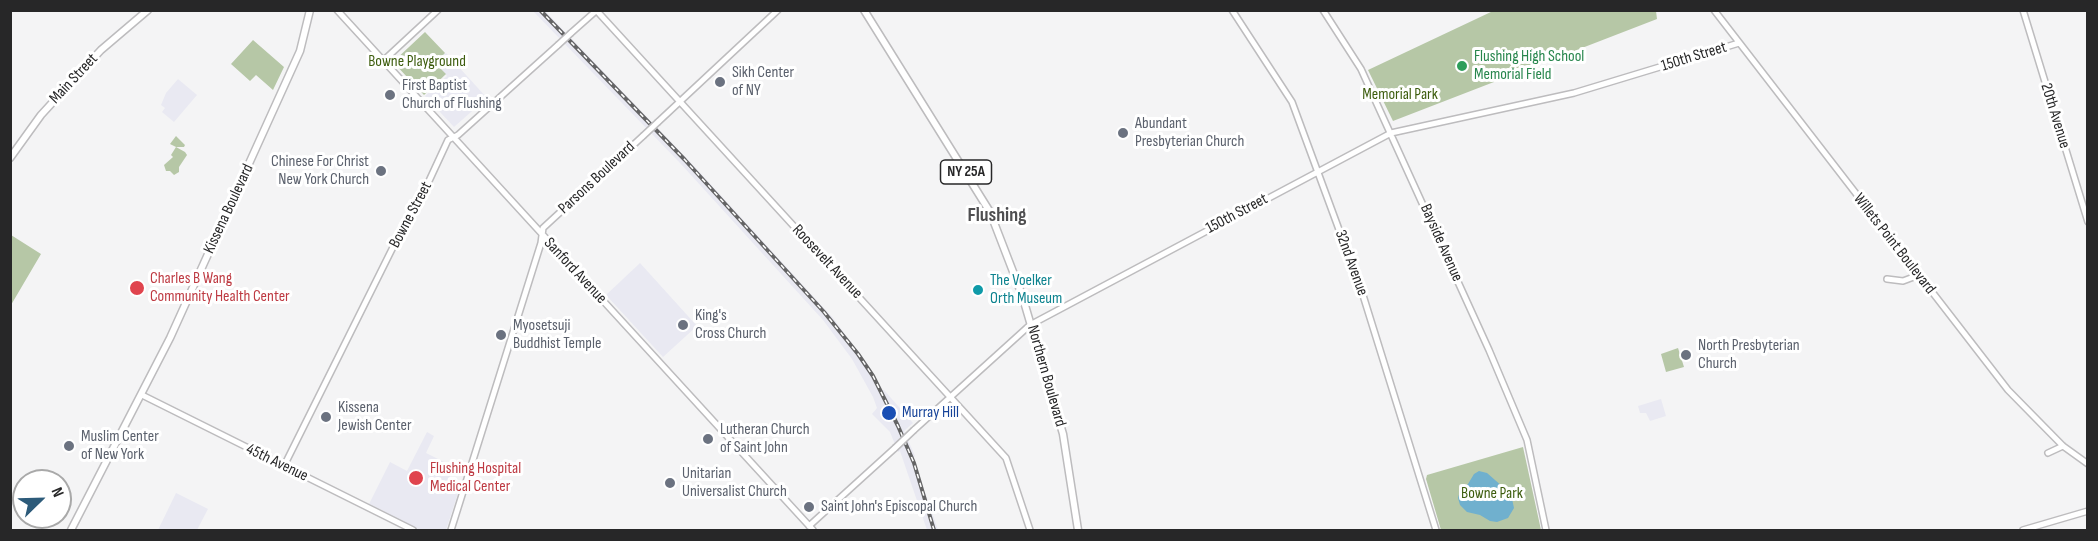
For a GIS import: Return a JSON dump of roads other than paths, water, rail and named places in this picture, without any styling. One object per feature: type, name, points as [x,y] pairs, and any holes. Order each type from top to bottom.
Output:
[{"type":"main road","name":"Main Street","points":[[10,158],[40,115],[80,72],[101,50],[148,10]]},
{"type":"main road","name":"Kissena Boulevard","points":[[70,531],[171,338],[292,70],[300,51],[310,10]]},
{"type":"main road","name":"Northern Boulevard","points":[[864,10],[990,212],[1022,295],[1063,434],[1078,531]]},
{"type":"street","name":"Sanford Avenue","points":[[337,10],[811,528]]},
{"type":"street","points":[[383,61],[438,10]]},
{"type":"street","name":"Parsons Boulevard","points":[[451,531],[543,228],[778,10]]},
{"type":"street","name":"32nd Avenue","points":[[1232,10],[1288,93],[1362,292],[1436,531]]},
{"type":"street","name":"Bayside Avenue","points":[[1323,10],[1361,69],[1443,247],[1527,440],[1546,531]]},
{"type":"street","name":"Willets Point Boulevard","points":[[1714,10],[2008,390],[2063,446],[2088,464]]},
{"type":"street","name":"20th Avenue","points":[[2023,10],[2088,222]]},
{"type":"street","name":"Roosevelt Avenue","points":[[597,11],[1006,458],[1030,531]]},
{"type":"street","name":"Bowne Street","points":[[284,466],[408,217],[416,209],[448,140],[458,135],[597,11]]},
{"type":"street","name":"150th Street","points":[[811,528],[914,430],[1031,324],[1318,171],[1391,134],[1574,93],[1739,43]]},
{"type":"street","points":[[1887,279],[1903,280],[1919,275]]},
{"type":"street","name":"45th Avenue","points":[[142,395],[413,531]]},
{"type":"street","points":[[2048,453],[2063,446]]},
{"type":"street","points":[[2023,531],[2088,511]]},
{"type":"water","points":[[1479,471],[1487,473],[1511,494],[1514,508],[1508,518],[1497,522],[1490,521],[1480,515],[1467,512],[1460,505],[1458,498],[1460,491]]},
{"type":"railway","points":[[540,10],[685,160],[824,312],[858,354],[873,376],[914,463],[934,530]]},
{"type":"place","name":"Flushing High School Memorial Field","points":[[1462,66]]},
{"type":"place","name":"Sikh Center of NY","points":[[720,82]]},
{"type":"place","name":"First Baptist Church of Flushing","points":[[390,95]]},
{"type":"place","name":"Abundant Presbyterian Church","points":[[1123,133]]},
{"type":"place","name":"Chinese For Christ New York Church","points":[[381,171]]},
{"type":"place","name":"Charles B Wang Community Health Center","points":[[137,288]]},
{"type":"place","name":"The Voelker Orth Museum","points":[[978,290]]},
{"type":"place","name":"King's Cross Church","points":[[683,325]]},
{"type":"place","name":"Myosetsuji Buddhist Temple","points":[[501,335]]},
{"type":"place","name":"North Presbyterian Church","points":[[1686,355]]},
{"type":"place","name":"Murray Hill","points":[[889,413]]},
{"type":"place","name":"Kissena Jewish Center","points":[[326,417]]},
{"type":"place","name":"Lutheran Church of Saint John","points":[[708,439]]},
{"type":"place","name":"Muslim Center of New York","points":[[69,446]]},
{"type":"place","name":"Flushing Hospital Medical Center","points":[[416,478]]},
{"type":"place","name":"Unitarian Universalist Church","points":[[670,483]]},
{"type":"place","name":"Saint John's Episcopal Church","points":[[809,507]]},
{"type":"district","name":"Flushing","points":[[997,216]]},
{"type":"park label","name":"Bowne Playground","points":[[417,62]]},
{"type":"park label","name":"Memorial Park","points":[[1400,95]]},
{"type":"park label","name":"Bowne Park","points":[[1492,494]]}]
